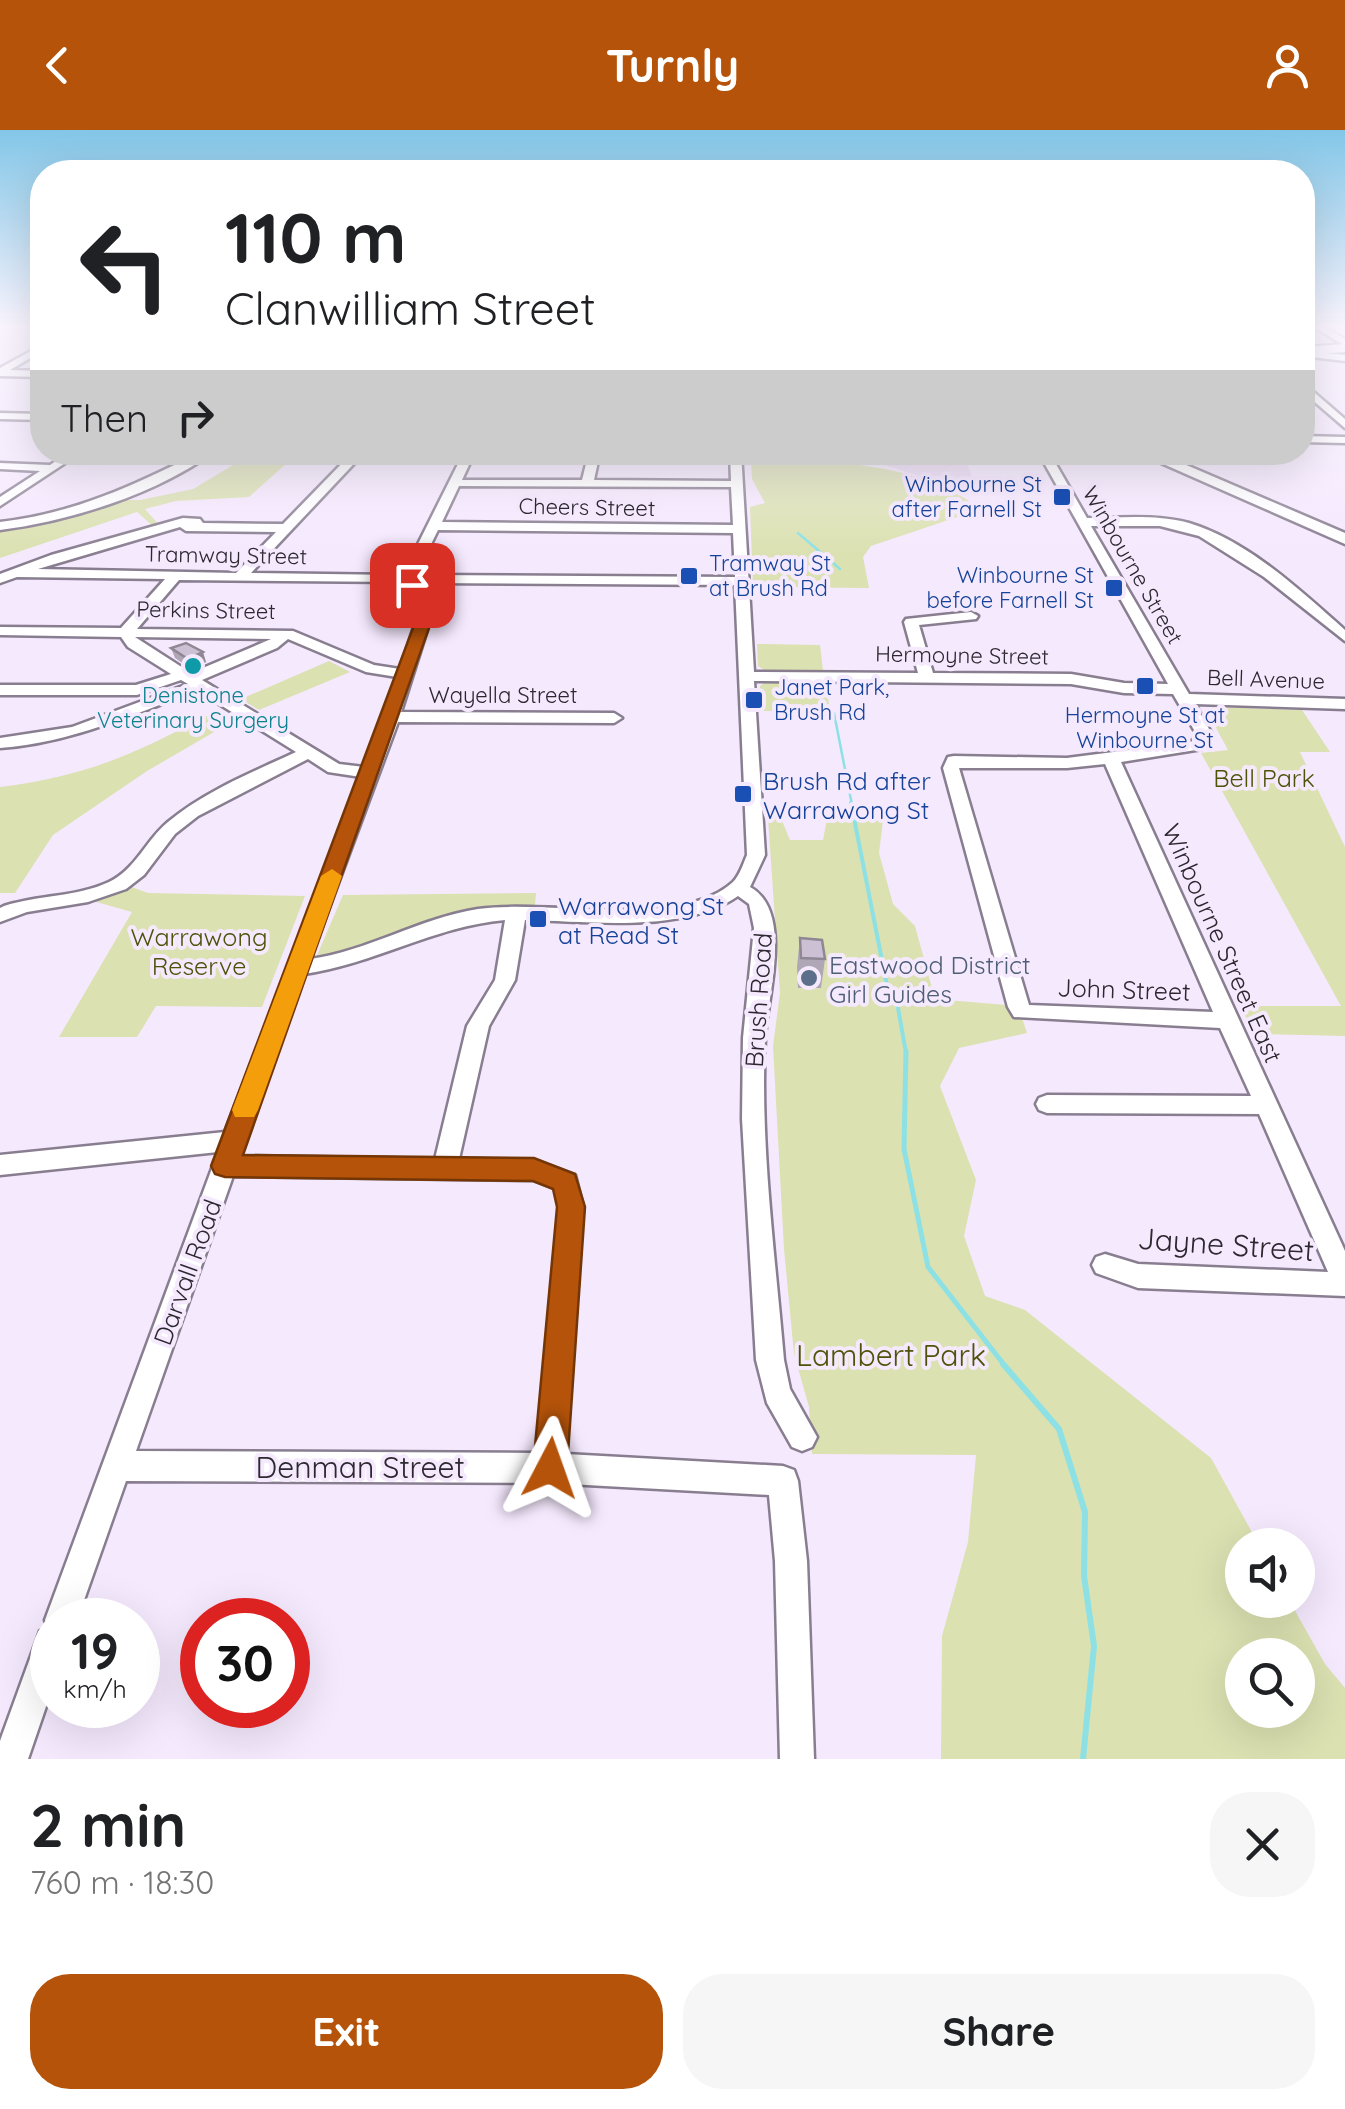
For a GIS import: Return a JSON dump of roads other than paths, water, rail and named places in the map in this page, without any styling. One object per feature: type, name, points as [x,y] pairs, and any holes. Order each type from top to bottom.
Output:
[{"type":"main road","points":[[1173,465],[1345,539]]},
{"type":"street","points":[[1321,403],[1345,426]]},
{"type":"street","points":[[0,416],[30,417]]},
{"type":"street","points":[[1315,439],[1345,440]]},
{"type":"street","points":[[0,502],[58,465]]},
{"type":"street","points":[[0,526],[77,511],[180,465]]},
{"type":"street","points":[[242,574],[348,465]]},
{"type":"street","points":[[412,578],[464,465]]},
{"type":"street","points":[[587,483],[592,465]]},
{"type":"street","points":[[296,968],[338,964],[474,916],[516,912],[682,912],[739,889],[751,873],[756,855],[735,465]]},
{"type":"street","name":"Winbourne Street","points":[[1050,465],[1182,694]]},
{"type":"street","points":[[0,466],[53,468]]},
{"type":"street","points":[[455,484],[736,484]]},
{"type":"street","points":[[1083,522],[1188,527],[1284,584],[1345,637]]},
{"type":"street","name":"Cheers Street","points":[[435,526],[739,529]]},
{"type":"street","points":[[7,576],[56,558],[169,528],[289,528]]},
{"type":"street","points":[[54,574],[48,568],[56,558]]},
{"type":"street","points":[[178,574],[127,631],[133,644],[334,768],[368,773]]},
{"type":"street","name":"Tramway Street","points":[[7,576],[242,574],[740,581]]},
{"type":"street","name":"Darvall Road","points":[[69,1598],[296,968],[392,716],[421,628],[412,578]]},
{"type":"street","points":[[927,677],[911,622],[971,616]]},
{"type":"street","name":"Perkins Street","points":[[0,631],[286,634],[371,669],[404,674]]},
{"type":"street","points":[[0,743],[47,739],[101,726],[144,696],[272,645],[286,634]]},
{"type":"street","name":"Hermoyne Street","points":[[745,676],[1070,679],[1182,694]]},
{"type":"street","points":[[0,690],[144,696]]},
{"type":"street","points":[[1111,758],[1206,741],[1182,694]]},
{"type":"street","name":"Bell Avenue","points":[[1182,694],[1345,704]]},
{"type":"street","name":"Wayella Street","points":[[392,716],[614,718]]},
{"type":"street","points":[[4,913],[72,902],[117,886],[146,864],[163,836],[181,820],[307,753]]},
{"type":"street","name":"John Street","points":[[1111,758],[1066,763],[954,761],[951,768],[1022,1012],[1224,1020]]},
{"type":"street","name":"Winbourne Street East","points":[[1111,758],[1224,1020],[1267,1104],[1345,1282]]},
{"type":"street","name":"Brush Road","points":[[739,889],[758,900],[763,913],[763,993],[754,1032],[752,1102],[770,1360],[777,1392],[802,1437]]},
{"type":"street","points":[[446,1167],[478,1026],[505,980],[516,912]]},
{"type":"street","points":[[1047,1104],[1267,1104]]},
{"type":"street","points":[[0,1164],[229,1153],[546,1171],[566,1182],[570,1193],[550,1468]]},
{"type":"street","name":"Jayne Street","points":[[1105,1264],[1138,1276],[1345,1282]]},
{"type":"street","name":"Denman Street","points":[[116,1466],[550,1468],[783,1481],[791,1561],[797,1759]]},
{"type":"street","points":[[11,1759],[30,1705]]},
{"type":"waterway","points":[[798,533],[840,569]]},
{"type":"waterway","points":[[834,713],[852,805]]},
{"type":"waterway","points":[[851,803],[890,1001],[897,1002],[906,1053]]},
{"type":"waterway","points":[[906,1053],[904,1149],[928,1267],[1005,1366]]},
{"type":"waterway","points":[[1003,1364],[1059,1429],[1085,1512],[1084,1576],[1094,1646],[1083,1759]]},
{"type":"place","name":"Winbourne St after Farnell St","points":[[1062,497]]},
{"type":"place","name":"Tramway St at Brush Rd","points":[[689,576]]},
{"type":"place","name":"Winbourne St before Farnell St","points":[[1114,588]]},
{"type":"place","name":"Denistone Veterinary Surgery","points":[[193,666]]},
{"type":"place","name":"Hermoyne St at Winbourne St","points":[[1145,686]]},
{"type":"place","name":"Janet Park, Brush Rd","points":[[754,700]]},
{"type":"place","name":"Brush Rd after Warrawong St","points":[[743,794]]},
{"type":"place","name":"Warrawong St at Read St","points":[[538,919]]},
{"type":"place","name":"Eastwood District Girl Guides","points":[[809,978]]},
{"type":"park label","name":"Bell Park","points":[[1264,777]]},
{"type":"park label","name":"Warrawong Reserve","points":[[199,950]]},
{"type":"park label","name":"Lambert Park","points":[[891,1355]]}]
